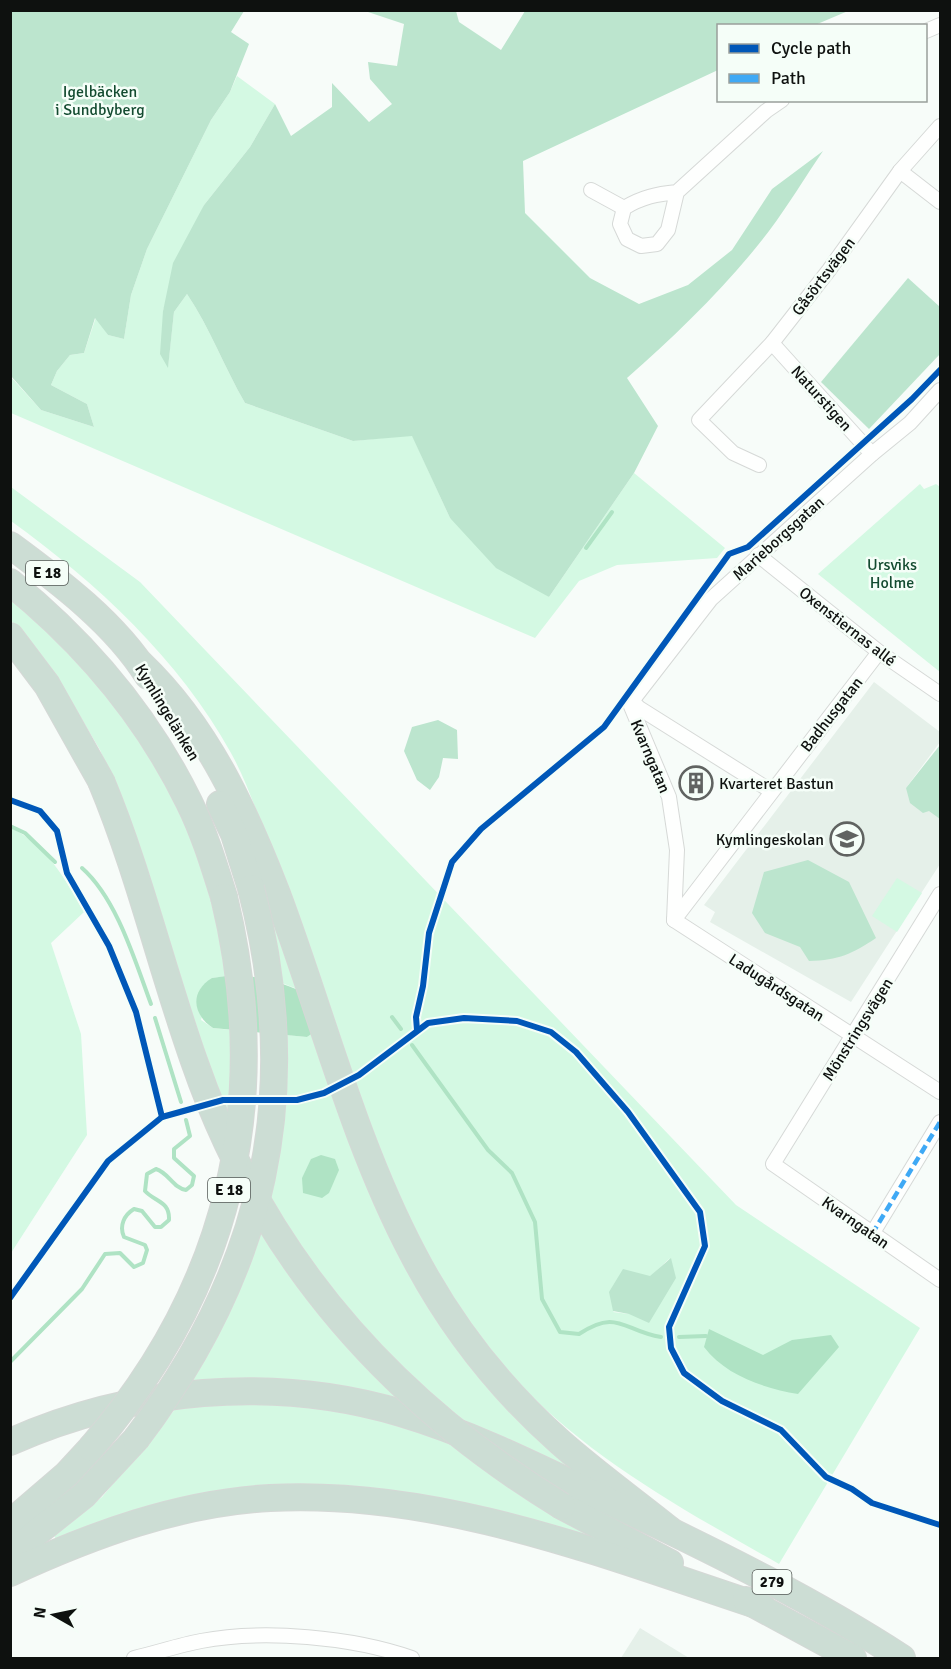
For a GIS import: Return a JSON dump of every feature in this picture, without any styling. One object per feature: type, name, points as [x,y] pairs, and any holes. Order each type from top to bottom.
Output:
[{"type":"highway","name":"Kymlingelänken","points":[[10,545],[82,603],[140,663],[212,786],[261,885]]},
{"type":"highway","name":"Kymlingelänken","points":[[10,582],[91,657],[141,719],[190,803],[224,897],[239,969],[246,1047],[239,1135],[225,1209],[197,1285],[161,1355],[136,1393],[67,1474],[10,1523]]},
{"type":"highway","name":"279","points":[[10,636],[47,685],[101,781],[131,859],[182,1026],[209,1101],[239,1170],[280,1239],[330,1309],[404,1389],[495,1464],[562,1506],[638,1547],[762,1607],[853,1659]]},
{"type":"highway","points":[[261,885],[360,1136],[395,1218],[413,1255],[456,1326],[508,1392],[562,1444],[670,1530]]},
{"type":"highway","name":"E 18","points":[[10,1554],[84,1495],[136,1439],[187,1368],[215,1315],[240,1257],[262,1183],[274,1093],[274,1046],[261,885]]},
{"type":"highway","points":[[10,1442],[71,1418],[192,1393],[243,1391],[340,1400],[400,1413],[463,1434],[670,1530]]},
{"type":"highway","points":[[10,1573],[105,1533],[155,1518],[209,1506],[269,1498],[358,1500],[424,1508],[494,1524],[618,1560],[762,1607]]},
{"type":"highway","name":"279","points":[[670,1530],[814,1604],[902,1659]]},
{"type":"street","points":[[677,192],[657,194],[638,200],[624,208],[620,224],[627,239],[640,246],[657,244],[668,230],[677,192],[766,111],[779,102]]},
{"type":"street","name":"Gåsörtsvägen","points":[[759,465],[733,453],[699,420],[772,343],[829,270],[900,171],[940,126]]},
{"type":"street","points":[[900,171],[940,202]]},
{"type":"street","points":[[591,190],[624,208]]},
{"type":"street","name":"Naturstigen","points":[[772,343],[872,454]]},
{"type":"street","name":"Marieborgsgatan","points":[[632,701],[711,599],[872,454],[910,423],[940,390]]},
{"type":"street","name":"Oxenstiernas allé","points":[[758,555],[879,652],[940,694]]},
{"type":"street","name":"Badhusgatan","points":[[674,920],[879,652]]},
{"type":"street","points":[[632,701],[639,708],[771,791]]},
{"type":"street","name":"Kvarngatan","points":[[632,701],[630,704],[640,735],[669,797],[677,850],[674,920]]},
{"type":"street","name":"Mönstringsvägen","points":[[772,1164],[940,895]]},
{"type":"street","name":"Ladugårdsgatan","points":[[674,920],[940,1092]]},
{"type":"street","points":[[872,1234],[940,1122]]},
{"type":"street","name":"Kvarngatan","points":[[772,1164],[940,1280]]},
{"type":"street","points":[[134,1659],[202,1640],[269,1636],[331,1639],[412,1659]]},
{"type":"shaded area","name":"Kymlingeskolan","points":[[874,682],[940,732],[940,742],[906,788],[940,816],[940,864],[851,1002],[710,922],[715,912],[704,905]]},
{"type":"shaded area","points":[[233,975],[272,981],[310,995],[316,1031],[307,1037],[213,1028],[201,1017],[196,1003],[197,997],[200,990],[212,978]]},
{"type":"shaded area","points":[[321,1155],[335,1159],[339,1170],[329,1193],[322,1198],[303,1193],[302,1178],[311,1159]]},
{"type":"shaded area","points":[[709,1329],[763,1355],[792,1340],[831,1335],[839,1347],[798,1394],[759,1384],[723,1366],[704,1347]]},
{"type":"shaded area","points":[[640,1628],[689,1658],[621,1658]]},
{"type":"green space","name":"Igelbäcken i Sundbyberg","points":[[10,11],[244,11],[231,32],[249,44],[230,92],[211,120],[147,249],[131,295],[124,339],[108,335],[95,318],[84,353],[70,355],[57,371],[51,385],[87,404],[94,427],[41,410],[11,376]]},
{"type":"green space","points":[[365,11],[456,11],[459,22],[501,50],[525,11],[848,11],[817,24],[717,24],[717,70],[523,161],[525,213],[590,278],[639,304],[688,285],[732,250],[772,189],[823,151],[776,221],[737,270],[684,326],[627,378],[658,426],[634,473],[549,597],[496,568],[450,518],[412,436],[353,441],[245,403],[203,320],[187,294],[174,312],[168,368],[160,354],[163,311],[173,263],[204,205],[250,147],[275,104],[291,136],[332,107],[332,83],[369,122],[392,104],[370,79],[368,62],[397,66],[404,24]]},
{"type":"green space","points":[[237,76],[275,104],[250,147],[204,205],[170,288],[163,311],[168,366],[174,312],[187,294],[203,320],[245,403],[353,441],[412,435],[450,518],[549,597],[634,473],[725,548],[717,558],[617,565],[579,581],[535,638],[11,413],[10,376],[41,410],[94,427],[87,404],[51,385],[57,371],[70,355],[84,353],[96,317],[108,335],[124,339],[131,295],[147,249],[211,120],[230,92]]},
{"type":"green space","points":[[908,278],[940,307],[940,354],[869,429],[821,382]]},
{"type":"green space","name":"Ursviks Holme","points":[[920,484],[924,489],[936,484],[940,487],[940,672],[818,574]]},
{"type":"green space","points":[[11,487],[140,582],[736,1205],[920,1328],[779,1564],[666,1498],[594,1449],[528,1393],[498,1360],[456,1302],[420,1241],[390,1176],[364,1109],[294,906],[231,753],[187,686],[134,625],[74,570],[11,521]],"holes":[[[670,1258],[629,1314],[613,1312]]]},
{"type":"green space","points":[[10,597],[75,655],[109,694],[155,764],[190,835],[212,904],[227,976],[212,978],[201,1020],[213,1028],[232,1030],[229,1116],[196,1033],[149,874],[126,811],[100,750],[68,696],[11,620]]},
{"type":"green space","points":[[438,720],[457,730],[458,759],[443,758],[439,777],[430,790],[417,780],[404,751],[412,727]]},
{"type":"green space","points":[[940,745],[940,819],[929,811],[923,813],[910,803],[906,788]]},
{"type":"green space","points":[[11,828],[34,844],[54,864],[84,912],[51,943],[81,1034],[87,1135],[11,1253]]},
{"type":"green space","points":[[808,860],[849,882],[876,938],[845,955],[809,961],[800,947],[765,933],[752,913],[764,872]]},
{"type":"green space","points":[[255,861],[302,991],[282,983],[271,922]]},
{"type":"green space","points":[[897,878],[922,893],[897,932],[872,916]]},
{"type":"green space","points":[[316,1031],[421,1288],[605,1487],[453,1415],[189,1383],[232,1302],[249,1260],[262,1216],[273,1172],[280,1127],[285,1081],[286,1035],[307,1037]]},
{"type":"green space","points":[[671,1258],[676,1278],[649,1323],[629,1314],[613,1311],[609,1292],[623,1269],[650,1276]]},
{"type":"green space","points":[[232,1404],[294,1404],[363,1415],[440,1435],[632,1554],[301,1487],[58,1543],[53,1534],[102,1497],[176,1408]]},
{"type":"waterway","points":[[586,548],[612,512]]},
{"type":"waterway","points":[[10,826],[25,833],[55,862]]},
{"type":"waterway","points":[[82,868],[94,881],[115,913],[151,1004]]},
{"type":"waterway","points":[[392,1017],[401,1029]]},
{"type":"waterway","points":[[155,1018],[181,1102]]},
{"type":"waterway","points":[[412,1045],[488,1150],[512,1173],[535,1222],[542,1299],[560,1332],[579,1334],[592,1326],[612,1322],[661,1337]]},
{"type":"waterway","points":[[10,1362],[82,1289],[105,1254],[120,1253],[134,1267],[143,1263],[147,1250],[145,1245],[124,1237],[123,1221],[134,1209],[142,1211],[155,1227],[161,1227],[169,1220],[169,1214],[164,1205],[145,1191],[147,1174],[156,1169],[182,1189],[186,1190],[192,1185],[194,1176],[174,1158],[174,1149],[190,1136],[186,1120]]},
{"type":"waterway","points":[[679,1337],[706,1336]]},
{"type":"marked path","points":[[872,1234],[940,1122]]},
{"type":"cycle path","points":[[417,1030],[416,1017],[423,986],[429,933],[452,862],[481,829],[604,727],[729,554],[748,547],[912,399],[940,370]]},
{"type":"cycle path","points":[[10,800],[40,811],[57,831],[67,873],[109,946],[136,1012],[162,1117]]},
{"type":"cycle path","points":[[10,1298],[108,1161],[162,1117],[223,1100],[297,1100],[324,1093],[359,1075],[428,1023],[464,1018],[517,1021],[551,1032],[576,1052],[628,1112],[700,1212],[705,1246],[669,1327],[671,1348],[684,1373],[722,1401],[781,1430],[826,1477],[852,1489],[872,1503],[940,1525]]},
{"type":"place","name":"Kvarteret Bastun","points":[[696,783]]},
{"type":"place","name":"Kymlingeskolan","points":[[847,839]]}]
